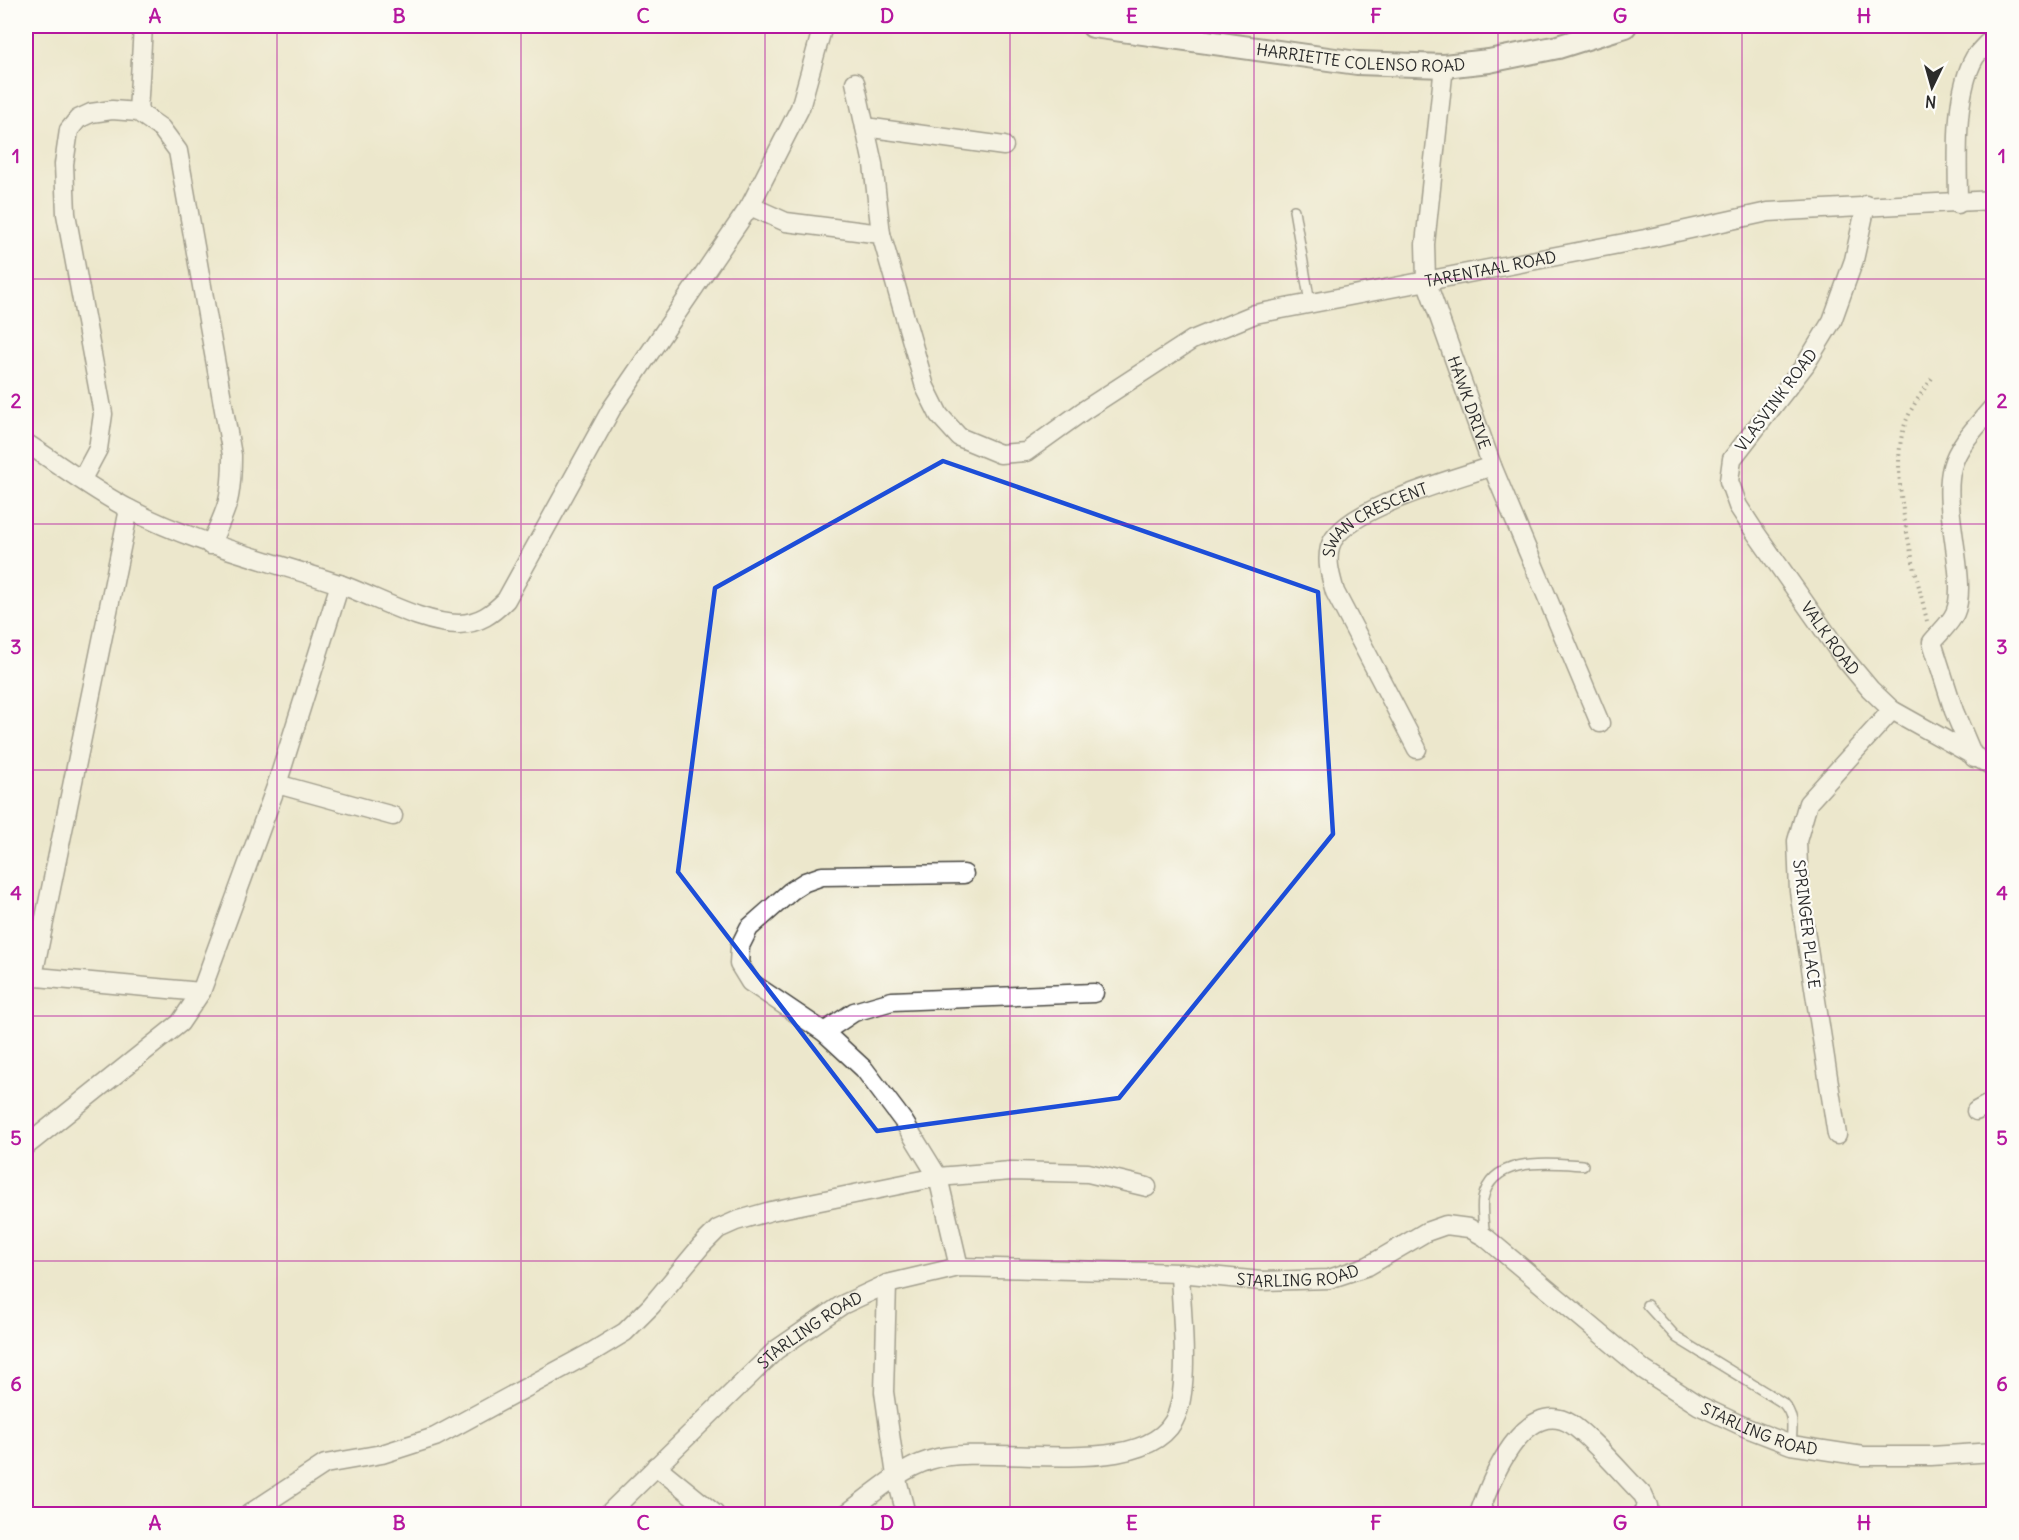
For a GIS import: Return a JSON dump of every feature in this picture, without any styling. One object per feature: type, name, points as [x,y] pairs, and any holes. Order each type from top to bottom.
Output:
[{"type":"street","points":[[138,112],[143,26]]},
{"type":"street","points":[[26,443],[129,509],[210,545],[340,584],[427,618],[458,624],[477,621],[491,615],[506,600],[612,408],[750,207],[800,108],[823,26]]},
{"type":"street","name":"HARRIETTE COLENSO ROAD","points":[[1093,26],[1357,63],[1444,66],[1489,61],[1558,47],[1625,26]]},
{"type":"street","points":[[1958,204],[1959,142],[1966,80],[1975,57],[1994,36]]},
{"type":"street","name":"HAWK DRIVE","points":[[1444,66],[1425,244],[1426,280],[1492,466],[1600,723]]},
{"type":"street","points":[[750,207],[786,222],[880,234],[873,164],[855,82]]},
{"type":"street","points":[[82,479],[98,449],[103,414],[66,214],[66,147],[69,130],[78,119],[84,116],[112,110],[138,112],[161,128],[178,151],[217,385],[232,455],[230,499],[210,545]]},
{"type":"street","points":[[865,127],[1004,146]]},
{"type":"street","name":"TARENTAAL ROAD","points":[[880,234],[924,387],[939,415],[959,437],[984,450],[1000,454],[1026,452],[1083,411],[1192,340],[1255,314],[1645,239],[1768,212],[1866,205],[1958,204],[1994,200]]},
{"type":"street","name":"VLASVINK ROAD","points":[[1732,459],[1805,365],[1832,321],[1846,287],[1866,205]]},
{"type":"street","points":[[1974,758],[1954,711],[1932,642],[1954,615],[1959,594],[1948,500],[1952,465],[1966,439],[1994,406]]},
{"type":"street","name":"VALK ROAD","points":[[1732,459],[1729,481],[1744,514],[1840,653],[1892,710],[1994,768]]},
{"type":"street","name":"SWAN CRESCENT","points":[[1417,749],[1335,592],[1329,570],[1330,546],[1343,526],[1368,510],[1492,466]]},
{"type":"street","points":[[129,509],[29,976],[201,992]]},
{"type":"street","points":[[26,1146],[180,1023],[201,992],[277,784],[340,584]]},
{"type":"street","name":"SPRINGER PLACE","points":[[1837,1135],[1799,891],[1797,841],[1808,803],[1892,710]]},
{"type":"street","points":[[277,784],[393,816]]},
{"type":"street","points":[[959,1267],[938,1177],[904,1122],[864,1069],[824,1032],[750,982],[743,973],[738,956],[749,928],[791,891],[805,882],[822,876],[964,874]]},
{"type":"street","points":[[824,1032],[854,1012],[892,1001],[1094,993]]},
{"type":"street","points":[[1976,1111],[1994,1101]]},
{"type":"street","points":[[249,1515],[326,1464],[382,1454],[435,1437],[625,1332],[651,1306],[718,1229],[771,1211],[938,1177],[1011,1171],[1088,1173],[1148,1187]]},
{"type":"street","name":"STARLING ROAD","points":[[608,1515],[776,1350],[842,1305],[887,1284],[959,1267],[1180,1273],[1261,1281],[1329,1279],[1368,1266],[1426,1232],[1446,1225],[1469,1228],[1485,1237],[1644,1370],[1698,1405],[1791,1445],[1863,1456],[1931,1456],[1994,1452]]},
{"type":"street","points":[[846,1515],[896,1476],[930,1460],[963,1454],[1019,1456],[1109,1454],[1145,1447],[1165,1434],[1177,1414],[1182,1379],[1180,1273]]},
{"type":"street","points":[[887,1284],[884,1392],[896,1476],[906,1515]]},
{"type":"street","points":[[1479,1515],[1487,1490],[1506,1455],[1532,1426],[1543,1419],[1551,1418],[1572,1425],[1643,1495],[1648,1506],[1642,1515]]},
{"type":"street","points":[[656,1466],[715,1515]]},
{"type":"lane","points":[[1294,210],[1310,303]]},
{"type":"lane","points":[[1485,1237],[1482,1201],[1488,1185],[1503,1173],[1517,1165],[1534,1162],[1583,1165]]},
{"type":"lane","points":[[1647,1305],[1677,1338],[1783,1403],[1791,1412],[1791,1445]]},
{"type":"path","points":[[1932,642],[1911,545],[1899,463],[1903,431],[1912,409],[1934,375]]},
{"type":"highlighted area","points":[[943,461],[1318,592],[1333,834],[1119,1098],[877,1131],[678,872],[715,588]]}]
